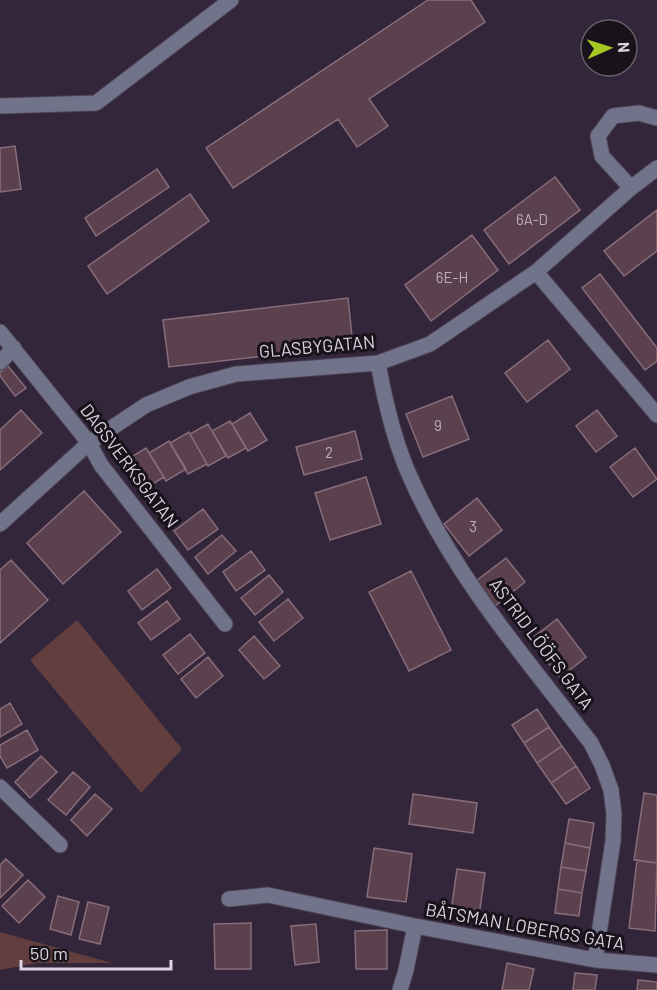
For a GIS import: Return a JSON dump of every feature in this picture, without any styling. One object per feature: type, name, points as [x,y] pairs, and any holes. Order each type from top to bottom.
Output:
[{"type":"street","points":[[0,106],[96,103],[132,76],[211,6],[231,0]]},
{"type":"street","points":[[631,188],[602,156],[598,136],[614,116],[639,113],[657,118]]},
{"type":"street","name":"GLASBYGATAN","points":[[0,524],[89,442],[146,405],[189,387],[236,374],[378,363],[430,344],[536,272],[657,168]]},
{"type":"street","points":[[536,272],[657,415]]},
{"type":"street","name":"DAGSVERKSGATAN","points":[[0,332],[89,442],[102,465],[225,624]]},
{"type":"street","points":[[0,362],[14,348]]},
{"type":"street","name":"ASTRID LÖÖFS GATA","points":[[378,363],[402,455],[426,510],[466,577],[591,743],[602,765],[610,790],[614,814],[613,841],[596,960]]},
{"type":"street","points":[[0,787],[60,845]]},
{"type":"street","points":[[229,900],[251,895],[268,895],[415,927]]},
{"type":"street","name":"BÅTSMAN LOBERGS GATA","points":[[400,990],[415,927],[596,960],[657,965]]},
{"type":"shaded area","points":[[77,620],[182,749],[141,793],[30,660]]},
{"type":"shaded area","points":[[0,932],[112,963],[37,963],[0,970]]},
{"type":"building","points":[[428,0],[471,0],[485,22],[369,99],[388,126],[357,147],[338,119],[233,188],[206,148]]},
{"type":"building","points":[[15,146],[21,189],[0,192],[0,148]]},
{"type":"building","points":[[157,169],[169,187],[96,236],[85,218]]},
{"type":"building","points":[[555,177],[580,210],[509,264],[484,230]]},
{"type":"building","points":[[190,194],[209,221],[107,294],[88,266]]},
{"type":"building","points":[[657,210],[657,251],[624,276],[604,251]]},
{"type":"building","points":[[472,235],[498,270],[431,321],[405,285]]},
{"type":"building","points":[[600,274],[657,348],[657,361],[645,370],[582,288]]},
{"type":"building","points":[[348,298],[353,346],[169,367],[163,320]]},
{"type":"building","points":[[548,340],[570,369],[527,402],[505,373]]},
{"type":"building","points":[[8,366],[26,388],[15,396],[0,376],[0,372]]},
{"type":"building","points":[[452,396],[469,439],[423,457],[406,414]]},
{"type":"building","points":[[21,410],[42,433],[0,470],[0,430]]},
{"type":"building","points":[[597,410],[617,436],[596,452],[576,426]]},
{"type":"building","points":[[250,413],[267,440],[248,451],[232,424]]},
{"type":"building","points":[[230,421],[246,448],[228,458],[212,431]]},
{"type":"building","points":[[208,424],[226,456],[208,466],[190,434]]},
{"type":"building","points":[[355,431],[362,459],[304,475],[296,447]]},
{"type":"building","points":[[189,432],[207,464],[188,474],[170,443]]},
{"type":"building","points":[[169,441],[186,469],[166,481],[149,453]]},
{"type":"building","points":[[146,448],[164,477],[146,488],[128,459]]},
{"type":"building","points":[[635,448],[657,479],[633,497],[610,467]]},
{"type":"building","points":[[366,477],[381,524],[330,540],[315,493]]},
{"type":"building","points":[[84,491],[121,532],[63,584],[27,543]]},
{"type":"building","points":[[477,498],[502,530],[469,556],[444,524]]},
{"type":"building","points":[[203,509],[218,529],[188,550],[174,531]]},
{"type":"building","points":[[222,535],[236,551],[208,574],[195,557]]},
{"type":"building","points":[[251,551],[265,570],[236,591],[223,572]]},
{"type":"building","points":[[506,558],[525,582],[495,606],[476,581]]},
{"type":"building","points":[[11,560],[48,600],[0,643],[0,570]]},
{"type":"building","points":[[157,569],[171,588],[142,610],[128,591]]},
{"type":"building","points":[[411,571],[451,650],[409,671],[369,592]]},
{"type":"building","points":[[269,575],[283,592],[255,615],[241,598]]},
{"type":"building","points":[[288,599],[303,618],[274,641],[259,622]]},
{"type":"building","points":[[167,601],[180,619],[151,640],[138,623]]},
{"type":"building","points":[[557,619],[586,657],[560,678],[530,640]]},
{"type":"building","points":[[190,634],[205,653],[178,674],[163,655]]},
{"type":"building","points":[[254,636],[280,666],[264,679],[239,650]]},
{"type":"building","points":[[208,657],[223,676],[196,698],[181,679]]},
{"type":"building","points":[[10,703],[22,724],[0,737],[0,709]]},
{"type":"building","points":[[537,709],[549,727],[524,743],[512,725]]},
{"type":"building","points":[[549,727],[562,746],[537,763],[524,743]]},
{"type":"building","points":[[27,730],[38,750],[7,768],[0,756],[0,745]]},
{"type":"building","points":[[562,746],[576,766],[551,783],[537,763]]},
{"type":"building","points":[[41,756],[57,772],[30,798],[15,782]]},
{"type":"building","points":[[576,766],[590,788],[566,804],[551,783]]},
{"type":"building","points":[[73,772],[90,787],[66,815],[48,800]]},
{"type":"building","points":[[644,793],[657,795],[657,863],[634,860]]},
{"type":"building","points":[[95,794],[112,809],[87,836],[71,820]]},
{"type":"building","points":[[413,794],[477,803],[473,833],[409,824]]},
{"type":"building","points":[[569,819],[594,823],[590,848],[565,843]]},
{"type":"building","points":[[565,843],[590,848],[586,871],[561,867]]},
{"type":"building","points":[[374,848],[412,854],[406,902],[367,897]]},
{"type":"building","points":[[6,859],[23,875],[0,898],[0,865]]},
{"type":"building","points":[[637,860],[657,863],[655,931],[629,928]]},
{"type":"building","points":[[561,867],[586,871],[582,893],[558,889]]},
{"type":"building","points":[[457,869],[485,873],[479,916],[451,912]]},
{"type":"building","points":[[28,880],[45,897],[19,923],[2,906]]},
{"type":"building","points":[[558,889],[582,893],[579,916],[555,913]]},
{"type":"building","points":[[58,896],[79,902],[71,935],[50,929]]},
{"type":"building","points":[[88,902],[109,907],[100,944],[79,939]]},
{"type":"building","points":[[251,923],[251,969],[215,969],[214,924]]},
{"type":"building","points":[[316,924],[319,962],[295,965],[291,926]]},
{"type":"building","points":[[387,930],[387,969],[356,969],[355,931]]},
{"type":"building","points":[[507,963],[534,969],[529,990],[502,990]]},
{"type":"building","points":[[575,973],[597,975],[595,990],[573,990]]},
{"type":"building","points":[[638,980],[657,982],[657,990],[637,990]]}]
